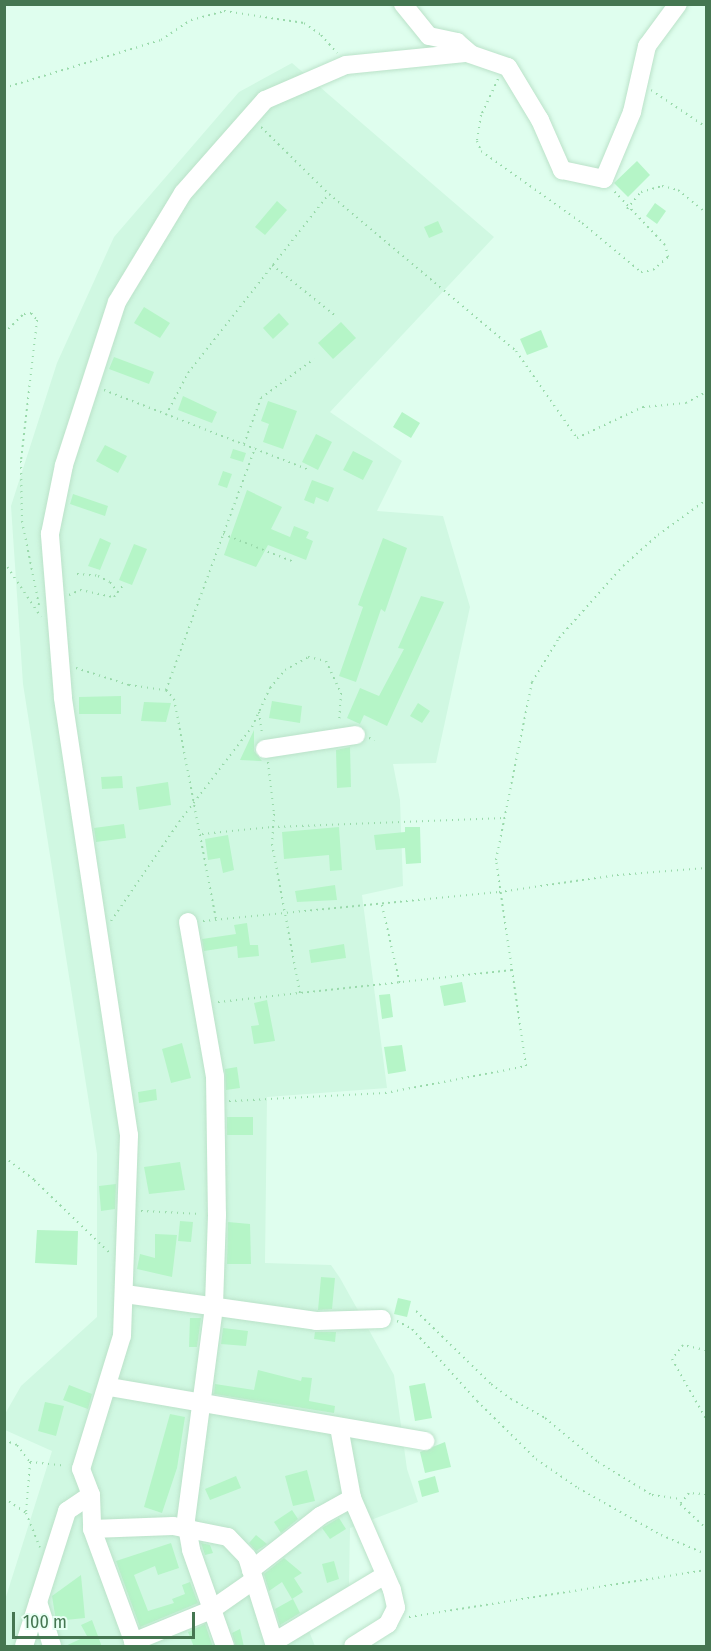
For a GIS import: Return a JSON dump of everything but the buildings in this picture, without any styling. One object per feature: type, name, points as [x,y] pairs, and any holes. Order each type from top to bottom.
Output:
[{"type":"street","points":[[403,4],[429,36],[457,42],[471,54],[504,66],[540,120],[562,170],[604,179],[632,112],[647,46],[678,4]]},
{"type":"street","points":[[352,1498],[326,1512],[211,1610],[134,1644],[92,1529],[91,1495],[81,1469],[109,1387],[122,1336],[129,1135],[62,664],[49,622],[50,534],[64,465],[117,302],[183,193],[265,100],[346,65],[471,54]]},
{"type":"street","points":[[265,749],[356,735]]},
{"type":"street","points":[[188,922],[203,1003],[216,1102],[217,1215],[214,1307],[200,1405],[187,1527],[211,1610],[225,1647]]},
{"type":"street","points":[[124,1294],[316,1321],[382,1319]]},
{"type":"street","points":[[109,1387],[200,1405],[425,1441]]},
{"type":"street","points":[[339,1427],[352,1498],[385,1575],[396,1608],[392,1620],[353,1647]]},
{"type":"street","points":[[24,1647],[67,1511],[91,1495]]},
{"type":"street","points":[[92,1529],[187,1527],[228,1537],[242,1549],[274,1644],[385,1575]]},
{"type":"street","points":[[38,1602],[52,1647]]},
{"type":"path","points":[[4,88],[161,40],[191,20],[224,11],[304,23],[321,35],[346,65]]},
{"type":"path","points":[[504,66],[481,115],[477,141],[481,151],[647,272],[662,264],[668,250],[627,210],[604,179]]},
{"type":"path","points":[[639,81],[706,127]]},
{"type":"path","points":[[250,117],[329,194],[510,345],[549,392],[577,438],[643,407],[686,403],[706,392]]},
{"type":"path","points":[[627,210],[641,192],[662,186],[678,190],[706,213]]},
{"type":"path","points":[[166,415],[188,373],[329,194]]},
{"type":"path","points":[[272,265],[337,317]]},
{"type":"path","points":[[4,333],[24,314],[31,313],[37,320],[21,461],[22,521],[49,622]]},
{"type":"path","points":[[244,444],[261,398],[314,359]]},
{"type":"path","points":[[90,385],[307,469]]},
{"type":"path","points":[[165,690],[255,448]]},
{"type":"path","points":[[216,1102],[385,1093],[526,1066],[514,970],[499,892],[496,860],[532,681],[548,652],[642,547],[706,500]]},
{"type":"path","points":[[223,534],[294,562]]},
{"type":"path","points":[[4,562],[49,622]]},
{"type":"path","points":[[77,574],[98,576],[110,582],[119,594]]},
{"type":"path","points":[[66,596],[80,590],[114,597],[119,594],[124,584]]},
{"type":"path","points":[[100,938],[252,727],[270,688],[285,670],[302,658],[321,658],[339,687],[340,726],[356,735],[375,740]]},
{"type":"path","points":[[62,664],[129,685],[165,690],[179,709],[216,920]]},
{"type":"path","points":[[259,712],[284,914],[300,994]]},
{"type":"path","points":[[201,834],[272,827],[505,818]]},
{"type":"path","points":[[188,922],[382,905],[499,892],[617,875],[706,868]]},
{"type":"path","points":[[382,905],[400,984]]},
{"type":"path","points":[[203,1003],[400,984],[514,970]]},
{"type":"path","points":[[4,1157],[34,1180],[106,1250],[126,1264]]},
{"type":"path","points":[[126,1210],[217,1215]]},
{"type":"path","points":[[416,1311],[491,1384],[511,1400],[545,1418],[598,1462],[652,1495],[681,1499],[689,1493],[706,1494]]},
{"type":"path","points":[[382,1319],[412,1329],[477,1401],[536,1459],[578,1488],[661,1535],[706,1554]]},
{"type":"path","points":[[706,1350],[683,1345],[672,1359],[706,1419]]},
{"type":"path","points":[[4,1440],[17,1445],[30,1462],[26,1513],[32,1532],[50,1565]]},
{"type":"path","points":[[30,1462],[81,1469]]},
{"type":"path","points":[[4,1498],[26,1513]]},
{"type":"path","points":[[681,1499],[682,1509],[706,1528]]},
{"type":"path","points":[[392,1620],[706,1570]]},
{"type":"shaded area","points":[[292,63],[494,237],[330,412],[402,461],[377,511],[443,516],[470,607],[436,763],[393,764],[400,800],[403,886],[362,895],[387,1088],[267,1097],[265,1263],[331,1265],[340,1278],[394,1375],[407,1469],[418,1502],[350,1528],[349,1586],[303,1616],[315,1646],[5,1646],[5,1600],[52,1451],[5,1430],[5,1414],[21,1386],[97,1317],[97,1154],[23,684],[11,506],[57,363],[114,237],[239,92]]}]
